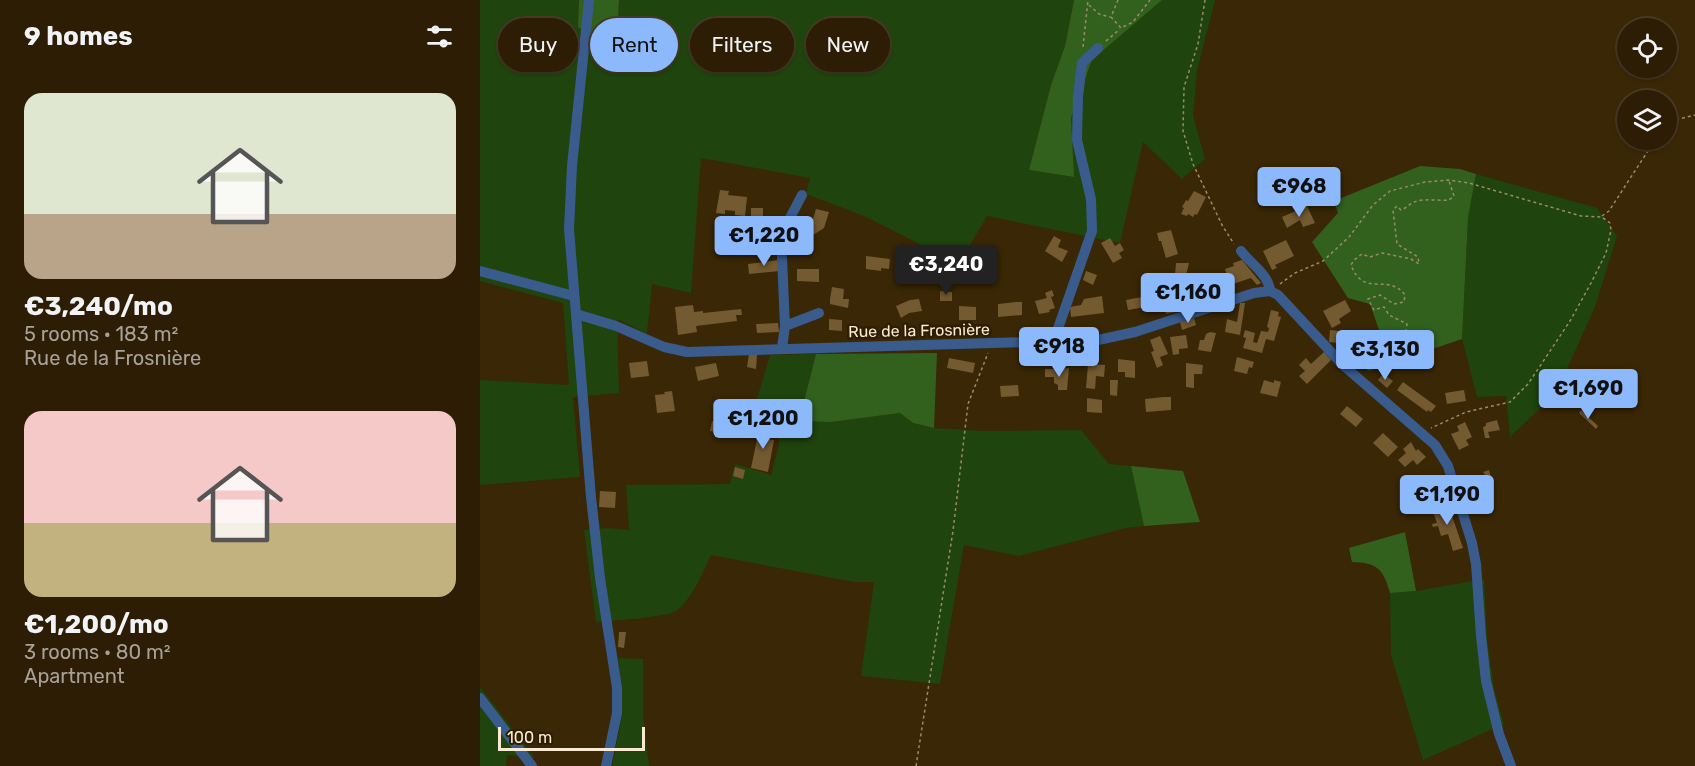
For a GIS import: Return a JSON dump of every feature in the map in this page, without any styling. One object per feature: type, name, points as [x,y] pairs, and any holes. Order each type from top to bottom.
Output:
[{"type":"street","points":[[589,0],[572,166],[569,229],[591,497],[600,578],[617,688],[617,713],[606,766]]},
{"type":"street","points":[[1054,340],[1092,231],[1091,199],[1077,140],[1078,97],[1082,63],[1098,48]]},
{"type":"street","points":[[782,348],[785,326],[781,235],[802,195]]},
{"type":"street","points":[[1241,251],[1265,276],[1270,283],[1270,291],[1284,300],[1343,365],[1422,433],[1435,446],[1448,466],[1472,543],[1476,564],[1486,681],[1510,766]]},
{"type":"street","points":[[480,271],[573,296]]},
{"type":"street","name":"Rue de la Frosnière","points":[[576,314],[616,326],[664,347],[687,352],[991,343],[1098,339],[1135,332],[1254,293],[1270,291]]},
{"type":"street","points":[[785,326],[819,313]]},
{"type":"street","points":[[480,698],[532,766]]},
{"type":"path","points":[[1082,63],[1088,0]]},
{"type":"path","points":[[1111,17],[1118,0]]},
{"type":"path","points":[[1098,48],[1133,21],[1150,0]]},
{"type":"path","points":[[1205,0],[1198,44],[1184,87],[1183,131],[1193,164],[1222,225],[1241,251]]},
{"type":"path","points":[[1088,4],[1094,10],[1111,17],[1121,28]]},
{"type":"path","points":[[1677,120],[1695,115]]},
{"type":"path","points":[[1602,217],[1610,211],[1649,150]]},
{"type":"path","points":[[1343,365],[1368,351],[1391,342],[1407,330],[1407,324],[1389,315],[1384,308],[1374,310],[1368,299],[1380,295],[1394,303],[1404,302],[1405,295],[1400,287],[1387,283],[1376,286],[1363,283],[1351,265],[1362,254],[1370,257],[1382,253],[1411,259],[1419,264],[1418,257],[1397,244],[1393,210],[1397,206],[1401,210],[1406,209],[1412,202],[1449,201],[1454,196],[1448,180]]},
{"type":"path","points":[[1270,291],[1295,273],[1323,261],[1349,237],[1373,205],[1390,192],[1425,182],[1448,180],[1469,183],[1581,216],[1602,217],[1610,223],[1611,230],[1606,253],[1570,321],[1528,384],[1510,402],[1466,412],[1422,433]]},
{"type":"path","points":[[916,766],[952,531],[968,404],[991,343]]},
{"type":"green space","points":[[480,0],[579,0],[578,27],[590,37],[590,72],[678,72],[678,18],[618,18],[619,0],[1074,0],[1065,46],[1051,85],[1029,170],[1073,177],[1071,118],[1092,60],[1162,0],[1215,0],[1197,71],[1193,115],[1205,159],[1182,179],[1143,142],[1120,243],[987,216],[959,264],[864,216],[806,194],[810,178],[701,158],[691,293],[652,284],[647,334],[617,319],[619,393],[573,397],[580,477],[480,485],[480,380],[569,385],[563,303],[480,281]]},
{"type":"green space","points":[[579,0],[619,0],[618,18],[590,18],[590,36],[578,27]]},
{"type":"green space","points":[[1074,0],[1162,0],[1092,60],[1071,118],[1074,177],[1029,170],[1051,85],[1065,46]]},
{"type":"green space","points":[[1420,166],[1460,169],[1476,174],[1468,218],[1462,339],[1368,371],[1360,355],[1379,330],[1370,304],[1348,298],[1312,242],[1338,213],[1334,201]]},
{"type":"green space","points":[[1476,174],[1597,208],[1617,236],[1595,307],[1556,393],[1510,437],[1506,396],[1477,397],[1462,339],[1468,218]]},
{"type":"green space","points":[[937,353],[934,428],[913,423],[900,413],[831,422],[799,421],[816,354]]},
{"type":"green space","points":[[816,354],[799,421],[831,422],[900,413],[913,423],[934,428],[983,431],[1081,430],[1109,464],[1131,466],[1144,526],[1126,528],[1019,556],[964,545],[940,684],[861,676],[874,582],[854,582],[711,555],[692,593],[676,611],[650,617],[596,622],[584,530],[608,528],[629,530],[626,485],[730,484],[735,464],[771,475],[779,445],[778,409],[756,402],[770,355]]},
{"type":"green space","points":[[1131,466],[1183,471],[1200,522],[1144,526]]},
{"type":"green space","points":[[1405,532],[1416,591],[1390,593],[1385,578],[1378,568],[1352,562],[1349,548]]},
{"type":"green space","points":[[1484,579],[1487,638],[1494,689],[1504,724],[1423,760],[1391,655],[1390,593],[1416,591]]},
{"type":"green space","points":[[618,658],[643,659],[643,714],[649,766],[612,766],[622,703]]},
{"type":"green space","points":[[480,687],[535,758],[507,755],[506,766],[480,766]]},
{"type":"building","points":[[720,190],[729,191],[728,195],[747,197],[745,216],[735,215],[735,211],[725,210],[725,214],[716,213]]},
{"type":"building","points":[[1194,191],[1206,197],[1197,215],[1193,217],[1181,214],[1184,208],[1182,207]]},
{"type":"building","points":[[1307,206],[1315,223],[1303,227],[1300,220],[1287,228],[1282,217]]},
{"type":"building","points":[[751,208],[763,208],[763,230],[751,230]]},
{"type":"building","points":[[816,209],[829,212],[824,228],[810,237],[806,236],[801,222],[813,219]]},
{"type":"building","points":[[1171,230],[1178,254],[1166,258],[1157,233]]},
{"type":"building","points":[[1054,236],[1061,240],[1058,247],[1068,251],[1062,262],[1045,251]]},
{"type":"building","points":[[1110,238],[1115,246],[1120,243],[1124,250],[1119,253],[1122,258],[1113,263],[1101,243]]},
{"type":"building","points":[[1286,240],[1294,256],[1275,265],[1277,268],[1272,270],[1263,251]]},
{"type":"building","points":[[866,256],[890,259],[889,269],[881,268],[881,271],[866,269]]},
{"type":"building","points":[[779,260],[780,271],[749,274],[748,264]]},
{"type":"building","points":[[1242,260],[1261,283],[1257,285],[1251,278],[1221,288],[1223,295],[1215,298],[1209,281],[1227,275],[1225,269]]},
{"type":"building","points":[[1176,263],[1189,263],[1186,275],[1175,275]]},
{"type":"building","points":[[797,269],[819,269],[819,282],[797,281]]},
{"type":"building","points":[[1086,271],[1097,275],[1093,285],[1083,280]]},
{"type":"building","points":[[1191,285],[1191,289],[1205,287],[1207,298],[1173,303],[1170,287],[1181,286],[1181,290],[1185,290],[1184,286]]},
{"type":"building","points":[[832,287],[844,289],[843,299],[849,299],[848,308],[830,304]]},
{"type":"building","points":[[1052,290],[1054,296],[1051,297],[1055,308],[1049,310],[1050,312],[1039,314],[1035,301],[1047,298],[1045,293]]},
{"type":"building","points":[[940,291],[952,292],[952,301],[940,301]]},
{"type":"building","points":[[1153,295],[1155,304],[1128,310],[1126,300]]},
{"type":"building","points":[[1102,296],[1104,313],[1071,317],[1070,307],[1081,305],[1084,299]]},
{"type":"building","points":[[919,299],[922,311],[909,313],[901,318],[896,306]]},
{"type":"building","points":[[1345,300],[1351,311],[1339,319],[1341,323],[1332,328],[1323,311]]},
{"type":"building","points":[[1022,302],[1022,315],[998,317],[998,304]]},
{"type":"building","points":[[1174,303],[1176,312],[1166,314],[1164,305]]},
{"type":"building","points":[[1240,303],[1245,303],[1240,335],[1225,332],[1227,319],[1237,322]]},
{"type":"building","points":[[693,305],[694,312],[741,309],[742,315],[736,315],[737,321],[696,326],[697,332],[678,335],[675,307]]},
{"type":"building","points":[[959,306],[976,307],[976,320],[959,320]]},
{"type":"building","points":[[1271,310],[1279,312],[1278,316],[1281,317],[1274,341],[1266,339],[1262,353],[1243,348],[1246,338],[1243,337],[1245,330],[1255,333],[1253,342],[1257,343],[1261,331],[1268,332]]},
{"type":"building","points":[[1194,318],[1196,325],[1182,330],[1180,322]]},
{"type":"building","points":[[829,319],[842,320],[842,331],[829,330]]},
{"type":"building","points":[[778,323],[779,332],[757,333],[756,324]]},
{"type":"building","points":[[1330,330],[1343,334],[1338,343],[1329,342]]},
{"type":"building","points":[[1361,331],[1367,341],[1358,346],[1353,336]]},
{"type":"building","points":[[1216,333],[1211,352],[1198,350],[1200,340],[1204,340],[1206,334]]},
{"type":"building","points":[[1186,335],[1188,348],[1179,349],[1179,354],[1173,355],[1170,337]]},
{"type":"building","points":[[1160,336],[1168,354],[1160,357],[1163,365],[1157,368],[1151,352],[1154,351],[1150,340]]},
{"type":"building","points":[[1324,352],[1331,360],[1307,384],[1299,376],[1305,371],[1299,365],[1306,358],[1311,364]]},
{"type":"building","points":[[749,354],[757,355],[756,369],[747,367]]},
{"type":"building","points":[[1237,357],[1254,362],[1247,374],[1234,371]]},
{"type":"building","points":[[949,358],[975,363],[973,373],[947,368]]},
{"type":"building","points":[[1118,359],[1135,361],[1135,378],[1125,377],[1125,372],[1118,372]]},
{"type":"building","points":[[647,361],[649,376],[631,378],[629,363]]},
{"type":"building","points":[[716,363],[719,376],[698,381],[695,367]]},
{"type":"building","points":[[1186,363],[1203,365],[1202,374],[1194,374],[1194,388],[1186,387]]},
{"type":"building","points":[[1088,364],[1105,365],[1104,377],[1096,376],[1095,389],[1086,388]]},
{"type":"building","points":[[1069,368],[1067,390],[1058,390],[1054,377],[1045,377],[1045,369],[1056,369],[1057,372],[1061,372],[1062,369]]},
{"type":"building","points":[[1383,374],[1393,381],[1387,388],[1378,380]]},
{"type":"building","points":[[1110,380],[1118,380],[1117,396],[1110,395]]},
{"type":"building","points":[[1264,380],[1274,383],[1274,380],[1281,382],[1277,397],[1260,393]]},
{"type":"building","points":[[1403,382],[1436,406],[1431,412],[1428,410],[1427,412],[1397,390]]},
{"type":"building","points":[[1018,385],[1019,396],[1001,397],[1000,386]]},
{"type":"building","points":[[1464,390],[1466,401],[1447,404],[1445,393]]},
{"type":"building","points":[[672,391],[675,411],[657,413],[655,395]]},
{"type":"building","points":[[1171,397],[1171,410],[1146,412],[1145,399]]},
{"type":"building","points":[[1087,398],[1102,400],[1102,413],[1087,412]]},
{"type":"building","points":[[1347,406],[1363,419],[1356,427],[1340,414]]},
{"type":"building","points":[[1581,410],[1598,426],[1596,429],[1579,413]]},
{"type":"building","points":[[718,416],[727,417],[726,422],[732,423],[729,435],[710,431],[712,421],[717,422]]},
{"type":"building","points":[[1497,420],[1500,430],[1488,432],[1490,438],[1485,438],[1483,427],[1486,423]]},
{"type":"building","points":[[1465,422],[1472,437],[1466,440],[1469,445],[1459,450],[1451,434],[1459,431],[1457,426]]},
{"type":"building","points":[[760,425],[770,428],[768,439],[774,440],[768,472],[751,468]]},
{"type":"building","points":[[1383,433],[1398,447],[1388,457],[1373,443]]},
{"type":"building","points":[[1411,442],[1416,451],[1418,449],[1426,457],[1417,465],[1413,460],[1405,467],[1398,460],[1406,453],[1403,449]]},
{"type":"building","points":[[735,467],[745,470],[743,479],[733,476]]},
{"type":"building","points":[[1489,470],[1492,481],[1487,482],[1487,485],[1466,491],[1464,481],[1485,475],[1483,472]]},
{"type":"building","points":[[1437,477],[1441,482],[1444,480],[1448,486],[1445,488],[1447,490],[1438,497],[1436,495],[1432,498],[1423,487]]},
{"type":"building","points":[[600,491],[616,492],[615,508],[599,507]]},
{"type":"building","points":[[1448,504],[1463,548],[1453,551],[1448,534],[1441,536],[1438,526],[1433,527],[1432,524],[1437,523],[1432,509]]},
{"type":"building","points":[[619,632],[626,632],[624,648],[618,647]]}]
